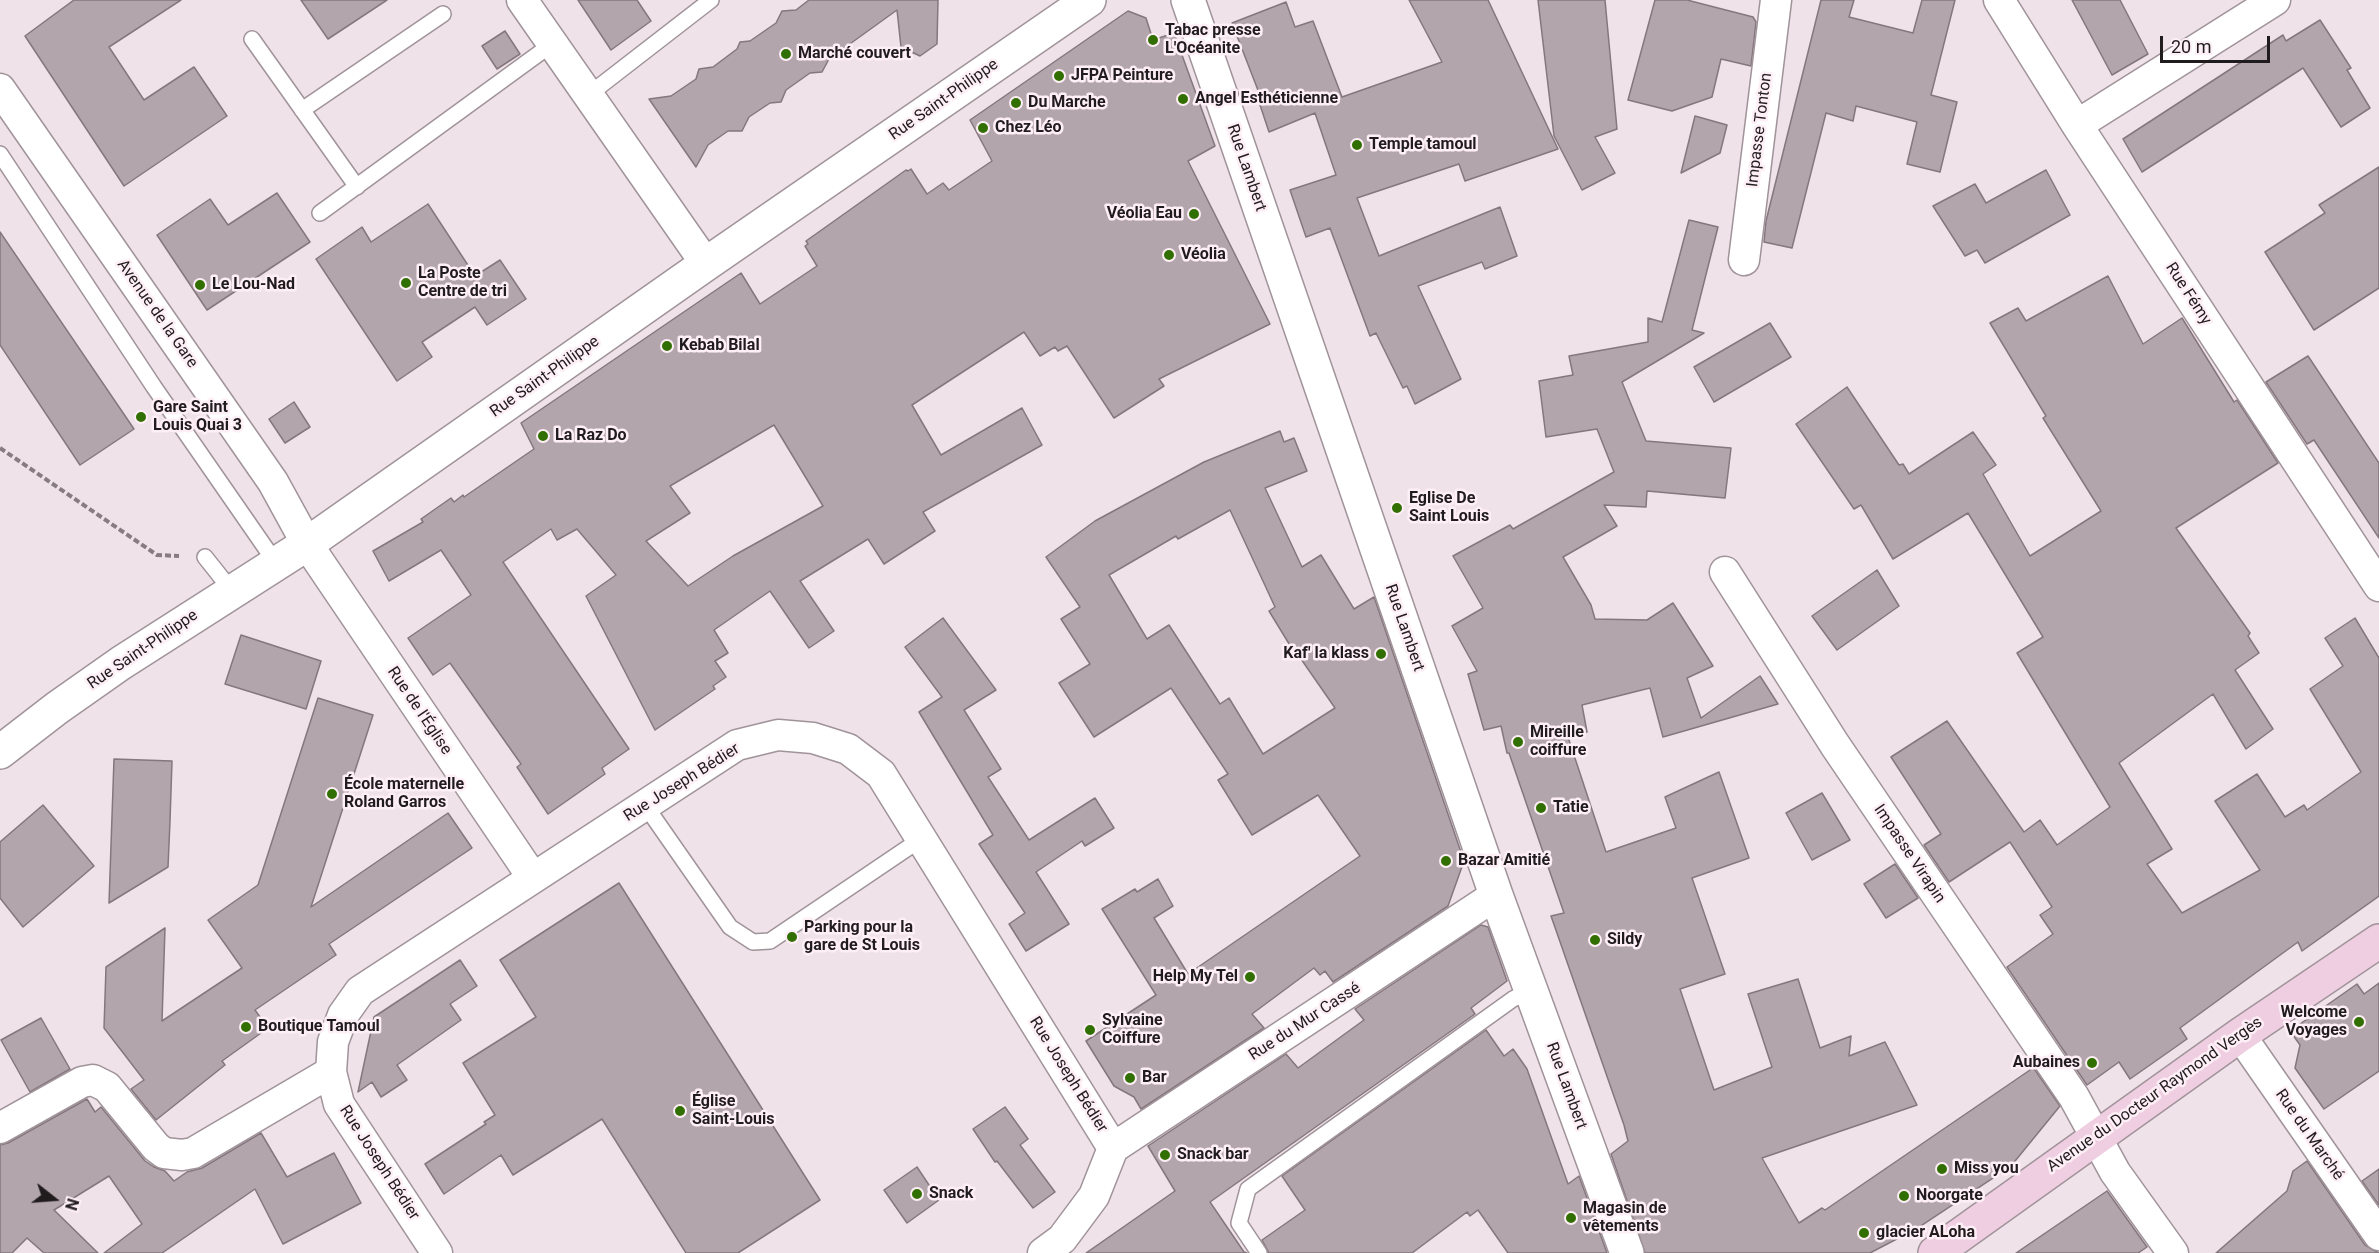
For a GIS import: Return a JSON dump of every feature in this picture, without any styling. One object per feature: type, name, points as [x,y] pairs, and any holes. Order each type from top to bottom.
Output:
[{"type":"main road","name":"Avenue du Docteur Raymond Vergès","points":[[1935,1253],[2096,1136],[2379,941]]},
{"type":"street","points":[[522,0],[706,264]]},
{"type":"street","name":"Rue Saint-Philippe","points":[[0,752],[103,676],[307,544],[706,264],[1089,0]]},
{"type":"street","name":"Rue Lambert","points":[[1188,0],[1496,895],[1628,1253]]},
{"type":"street","name":"Impasse Tonton","points":[[1744,260],[1776,0]]},
{"type":"street","name":"Rue Fémy","points":[[1999,0],[2077,125],[2379,586]]},
{"type":"street","points":[[2077,125],[2275,0]]},
{"type":"street","name":"Avenue de la Gare","points":[[0,89],[273,482],[307,544]]},
{"type":"street","name":"Rue de l'Église","points":[[307,544],[533,878]]},
{"type":"street","name":"Impasse Virapin","points":[[1725,572],[1834,745],[2074,1096],[2096,1136]]},
{"type":"street","name":"Rue Joseph Bédier","points":[[437,1253],[339,1104],[331,1071],[333,1042],[344,1015],[360,991],[645,805],[737,746],[778,735],[813,738],[848,749],[881,774],[1113,1148],[1094,1196],[1062,1239],[1043,1253]]},
{"type":"street","name":"Rue du Mur Cassé","points":[[1113,1148],[1496,895]]},
{"type":"street","name":"Rue du Marché","points":[[2240,1035],[2379,1235]]},
{"type":"street","points":[[0,1128],[82,1082],[93,1080],[107,1087],[156,1147],[164,1153],[182,1155],[193,1153],[331,1071]]},
{"type":"street","points":[[2096,1136],[2115,1172],[2173,1253]]},
{"type":"lane","points":[[587,96],[711,0]]},
{"type":"lane","points":[[302,110],[443,14]]},
{"type":"lane","points":[[252,39],[357,187]]},
{"type":"lane","points":[[320,213],[552,44]]},
{"type":"lane","points":[[0,154],[154,387],[276,563]]},
{"type":"lane","points":[[205,557],[232,591]]},
{"type":"lane","points":[[645,805],[730,927],[753,942],[770,940],[921,839]]},
{"type":"lane","points":[[1259,1253],[1239,1223],[1248,1189],[1514,999],[1531,990]]},
{"type":"path","points":[[0,448],[157,555],[205,557]]},
{"type":"building","points":[[74,0],[181,0],[109,47],[144,100],[194,67],[227,116],[124,186],[25,36]]},
{"type":"building","points":[[301,0],[387,0],[328,39]]},
{"type":"building","points":[[578,0],[637,0],[651,21],[611,50]]},
{"type":"building","points":[[809,0],[938,0],[937,44],[920,56],[901,47],[897,10],[829,59],[822,72],[810,73],[786,90],[781,102],[770,103],[749,117],[742,131],[728,131],[708,145],[696,167],[649,99],[671,96],[696,79],[699,69],[713,67],[737,49],[740,42],[750,41],[776,23],[782,11],[796,10]]},
{"type":"building","points":[[1409,0],[1488,0],[1558,149],[1465,181],[1459,164],[1357,198],[1379,256],[1500,207],[1517,256],[1485,269],[1482,262],[1418,286],[1461,379],[1415,404],[1407,386],[1403,388],[1376,333],[1370,336],[1330,228],[1306,237],[1290,190],[1336,175],[1315,113],[1269,132],[1258,99],[1261,98],[1232,23],[1286,2],[1295,27],[1313,21],[1342,97],[1442,62]]},
{"type":"building","points":[[1538,0],[1605,0],[1617,129],[1595,137],[1615,173],[1582,190],[1554,136]]},
{"type":"building","points":[[1655,0],[1687,0],[1753,17],[1756,22],[1751,66],[1721,59],[1712,97],[1672,111],[1628,100]]},
{"type":"building","points":[[1821,0],[1854,0],[1849,17],[1913,33],[1922,0],[1955,0],[1931,95],[1957,102],[1940,172],[1907,164],[1917,122],[1856,106],[1853,121],[1826,113],[1792,248],[1764,242],[1766,221]]},
{"type":"building","points":[[2072,0],[2120,0],[2148,54],[2112,75]]},
{"type":"building","points":[[1128,11],[1146,18],[1153,40],[1174,33],[1215,146],[1188,161],[1270,324],[1159,379],[1164,386],[1114,418],[1067,346],[1058,351],[1055,347],[1040,356],[1024,332],[912,405],[941,455],[1022,408],[1042,445],[923,512],[935,531],[884,564],[868,539],[800,581],[834,631],[809,648],[770,591],[714,630],[728,653],[715,661],[726,677],[713,686],[715,689],[655,730],[586,596],[616,575],[577,529],[557,540],[551,529],[503,562],[629,749],[602,768],[605,774],[548,814],[517,767],[521,764],[450,663],[433,675],[408,638],[471,595],[441,550],[389,581],[373,551],[423,522],[421,519],[451,498],[454,502],[463,495],[464,497],[534,449],[521,423],[741,273],[760,304],[817,266],[805,246],[808,244],[806,241],[906,170],[911,169],[927,194],[943,183],[949,190],[992,161],[970,120]],"holes":[[[774,425],[823,506],[733,556],[688,586],[646,541],[690,513],[670,486]]]},
{"type":"building","points":[[2320,20],[2351,68],[2347,70],[2370,108],[2341,127],[2303,68],[2142,172],[2123,139],[2283,35],[2286,41]]},
{"type":"building","points":[[505,31],[520,54],[497,69],[482,46]]},
{"type":"building","points":[[1695,116],[1727,125],[1720,153],[1681,173]]},
{"type":"building","points":[[2379,167],[2379,288],[2314,330],[2265,252],[2325,213],[2319,205]]},
{"type":"building","points":[[2046,170],[2070,215],[1985,263],[1977,250],[1965,256],[1933,206],[1975,184],[1986,203]]},
{"type":"building","points":[[277,193],[310,242],[207,310],[157,235],[210,199],[228,225]]},
{"type":"building","points":[[428,204],[475,276],[500,260],[526,299],[487,325],[475,307],[422,342],[432,357],[397,381],[316,259],[362,227],[371,242]]},
{"type":"building","points":[[1689,220],[1718,227],[1692,330],[1704,333],[1622,382],[1646,441],[1731,448],[1725,498],[1647,491],[1646,507],[1604,505],[1617,526],[1563,557],[1591,605],[1595,619],[1647,620],[1673,603],[1713,666],[1687,678],[1701,718],[1760,676],[1778,704],[1663,737],[1650,688],[1582,705],[1587,732],[1568,737],[1606,852],[1676,828],[1665,797],[1719,772],[1749,858],[1692,878],[1725,974],[1680,989],[1714,1090],[1772,1067],[1748,994],[1798,979],[1820,1048],[1851,1036],[1849,1056],[1885,1042],[1917,1105],[1762,1158],[1799,1223],[1822,1208],[1825,1210],[2030,1070],[2024,1059],[2026,1057],[2060,1106],[2011,1166],[1916,1229],[1870,1253],[1645,1253],[1611,1154],[1628,1141],[1624,1125],[1551,916],[1564,913],[1509,753],[1507,753],[1501,726],[1484,730],[1468,674],[1477,671],[1452,626],[1483,608],[1453,556],[1510,525],[1513,529],[1614,472],[1597,429],[1546,437],[1539,381],[1573,375],[1569,356],[1648,342],[1648,318],[1662,322]]},
{"type":"building","points":[[0,232],[134,429],[80,465],[0,345]]},
{"type":"building","points":[[2108,276],[2143,344],[2182,318],[2234,402],[2237,400],[2278,463],[2176,528],[2250,633],[2248,636],[2259,653],[2235,670],[2273,729],[2246,749],[2213,694],[2119,763],[2172,849],[2147,864],[2182,913],[2260,870],[2215,801],[2257,774],[2285,817],[2304,805],[2307,810],[2361,772],[2310,689],[2343,666],[2325,638],[2355,618],[2379,658],[2379,896],[2302,951],[2298,942],[2180,1028],[2187,1039],[2130,1079],[2119,1062],[2087,1085],[2007,967],[2053,934],[2040,915],[2052,907],[2010,842],[1949,882],[1924,845],[1941,834],[1891,757],[1947,721],[2024,832],[2040,820],[2057,845],[2110,807],[2017,653],[2043,637],[1968,513],[1893,559],[1861,505],[1854,509],[1796,424],[1847,387],[1899,465],[1903,464],[1909,474],[1973,432],[1996,465],[1983,474],[2030,556],[2101,511],[2043,418],[2046,416],[1990,323],[2018,308],[2026,321]]},
{"type":"building","points":[[1770,323],[1791,357],[1714,402],[1694,367]]},
{"type":"building","points":[[2308,356],[2379,463],[2379,538],[2314,440],[2307,444],[2266,382]]},
{"type":"building","points":[[294,402],[310,427],[285,443],[269,419]]},
{"type":"building","points":[[1280,431],[1284,442],[1294,438],[1307,471],[1265,488],[1302,567],[1321,555],[1354,609],[1374,597],[1464,861],[1448,906],[1333,982],[1325,971],[1320,975],[1314,968],[1252,1014],[1264,1028],[1141,1109],[1134,1097],[1114,1086],[1086,1041],[1156,995],[1102,909],[1135,889],[1137,892],[1158,879],[1173,906],[1154,918],[1188,974],[1360,856],[1318,795],[1252,835],[1218,780],[1228,774],[1171,688],[1094,737],[1059,683],[1090,664],[1061,619],[1080,607],[1046,557],[1095,521],[1204,462]],"holes":[[[1230,510],[1275,607],[1269,611],[1291,647],[1335,708],[1263,754],[1229,698],[1220,704],[1169,625],[1147,639],[1109,575],[1176,536],[1178,539]]]},
{"type":"building","points":[[1877,570],[1899,606],[1837,650],[1812,616]]},
{"type":"building","points":[[943,618],[996,690],[964,710],[1001,769],[988,777],[1029,840],[1095,798],[1114,828],[1085,846],[1082,841],[1036,872],[1069,924],[1026,951],[1009,924],[1025,913],[979,844],[993,835],[919,712],[942,697],[905,647]]},
{"type":"building","points":[[241,635],[321,661],[306,709],[225,684]]},
{"type":"building","points":[[318,698],[373,715],[311,907],[448,813],[472,848],[329,944],[336,955],[255,1010],[268,1028],[222,1061],[225,1065],[156,1120],[131,1089],[144,1080],[104,1028],[106,967],[165,928],[162,1021],[242,968],[208,920],[258,885]]},
{"type":"building","points":[[114,759],[172,761],[170,821],[168,867],[109,903]]},
{"type":"building","points":[[1822,793],[1850,840],[1812,860],[1786,813]]},
{"type":"building","points":[[43,805],[94,866],[23,927],[0,898],[0,842]]},
{"type":"building","points":[[1895,864],[1918,898],[1886,918],[1864,884]]},
{"type":"building","name":"Église Saint-Louis","points":[[619,883],[820,1200],[738,1253],[686,1253],[602,1119],[513,1175],[501,1155],[444,1194],[425,1164],[486,1124],[484,1122],[495,1115],[463,1063],[536,1017],[500,960]]},
{"type":"building","points":[[1481,925],[1488,927],[1507,981],[1471,1008],[1475,1014],[1210,1202],[1244,1252],[1247,1253],[1086,1253],[1175,1191],[1148,1146],[1286,1054],[1298,1068],[1364,1020],[1355,1009]]},
{"type":"building","points":[[460,960],[477,986],[450,1004],[461,1020],[397,1065],[407,1080],[381,1097],[372,1082],[358,1092],[374,1017]]},
{"type":"building","points":[[2379,983],[2379,1071],[2324,1109],[2295,1068],[2300,1045],[2290,1031],[2357,984],[2364,994]]},
{"type":"building","points":[[41,1018],[70,1069],[30,1092],[1,1040]]},
{"type":"building","points":[[1486,1030],[1504,1056],[1513,1049],[1527,1069],[1568,1184],[1579,1176],[1607,1253],[1508,1253],[1478,1210],[1470,1216],[1467,1212],[1412,1253],[1269,1253],[1262,1240],[1305,1210],[1282,1176]]},
{"type":"building","points":[[87,1099],[95,1112],[101,1107],[145,1161],[165,1171],[174,1181],[187,1172],[202,1168],[261,1133],[287,1177],[334,1153],[361,1203],[283,1244],[255,1189],[162,1253],[104,1253],[142,1224],[109,1176],[54,1210],[98,1253],[44,1253],[27,1238],[12,1253],[0,1253],[0,1145],[8,1143]]},
{"type":"building","points":[[1005,1107],[1028,1139],[1020,1145],[1055,1192],[1033,1208],[997,1161],[995,1162],[973,1129]]},
{"type":"building","points":[[2307,1161],[2365,1245],[2379,1253],[2216,1253],[2287,1191],[2293,1171]]},
{"type":"building","points":[[917,1167],[939,1200],[907,1223],[884,1190]]},
{"type":"building","points":[[2379,1169],[2379,1205],[2362,1181]]},
{"type":"building","points":[[2107,1191],[2147,1247],[2138,1253],[2016,1253]]},
{"type":"place","name":"Tabac presse L'Océanite","points":[[1153,40]]},
{"type":"place","name":"Marché couvert","points":[[786,54]]},
{"type":"place","name":"JFPA Peinture","points":[[1059,76]]},
{"type":"place","name":"Angel Esthéticienne","points":[[1183,99]]},
{"type":"place","name":"Du Marche","points":[[1016,103]]},
{"type":"place","name":"Chez Léo","points":[[983,128]]},
{"type":"place","name":"Temple tamoul","points":[[1357,145]]},
{"type":"place","name":"Véolia Eau","points":[[1194,214]]},
{"type":"place","name":"Véolia","points":[[1169,255]]},
{"type":"place","name":"La Poste Centre de tri","points":[[406,283]]},
{"type":"place","name":"Le Lou-Nad","points":[[200,285]]},
{"type":"place","name":"Kebab Bilal","points":[[667,346]]},
{"type":"place","name":"Gare Saint Louis Quai 3","points":[[141,417]]},
{"type":"place","name":"La Raz Do","points":[[543,436]]},
{"type":"place","name":"Eglise De Saint Louis","points":[[1397,508]]},
{"type":"place","name":"Kaf' la klass","points":[[1381,654]]},
{"type":"place","name":"Mireille coiffure","points":[[1518,742]]},
{"type":"place","name":"École maternelle Roland Garros","points":[[332,794]]},
{"type":"place","name":"Tatie","points":[[1541,808]]},
{"type":"place","name":"Bazar Amitié","points":[[1446,861]]},
{"type":"place","name":"Parking pour la gare de St Louis","points":[[792,937]]},
{"type":"place","name":"Sildy","points":[[1595,940]]},
{"type":"place","name":"Help My Tel","points":[[1250,977]]},
{"type":"place","name":"Welcome Voyages","points":[[2359,1022]]},
{"type":"place","name":"Boutique Tamoul","points":[[246,1027]]},
{"type":"place","name":"Sylvaine Coiffure","points":[[1090,1030]]},
{"type":"place","name":"Aubaines","points":[[2092,1063]]},
{"type":"place","name":"Bar","points":[[1130,1078]]},
{"type":"place","name":"Église Saint-Louis","points":[[680,1111]]},
{"type":"place","name":"Snack bar","points":[[1165,1155]]},
{"type":"place","name":"Miss you","points":[[1942,1169]]},
{"type":"place","name":"Snack","points":[[917,1194]]},
{"type":"place","name":"Noorgate","points":[[1904,1196]]},
{"type":"place","name":"Magasin de vêtements","points":[[1571,1218]]},
{"type":"place","name":"glacier ALoha","points":[[1864,1233]]}]
